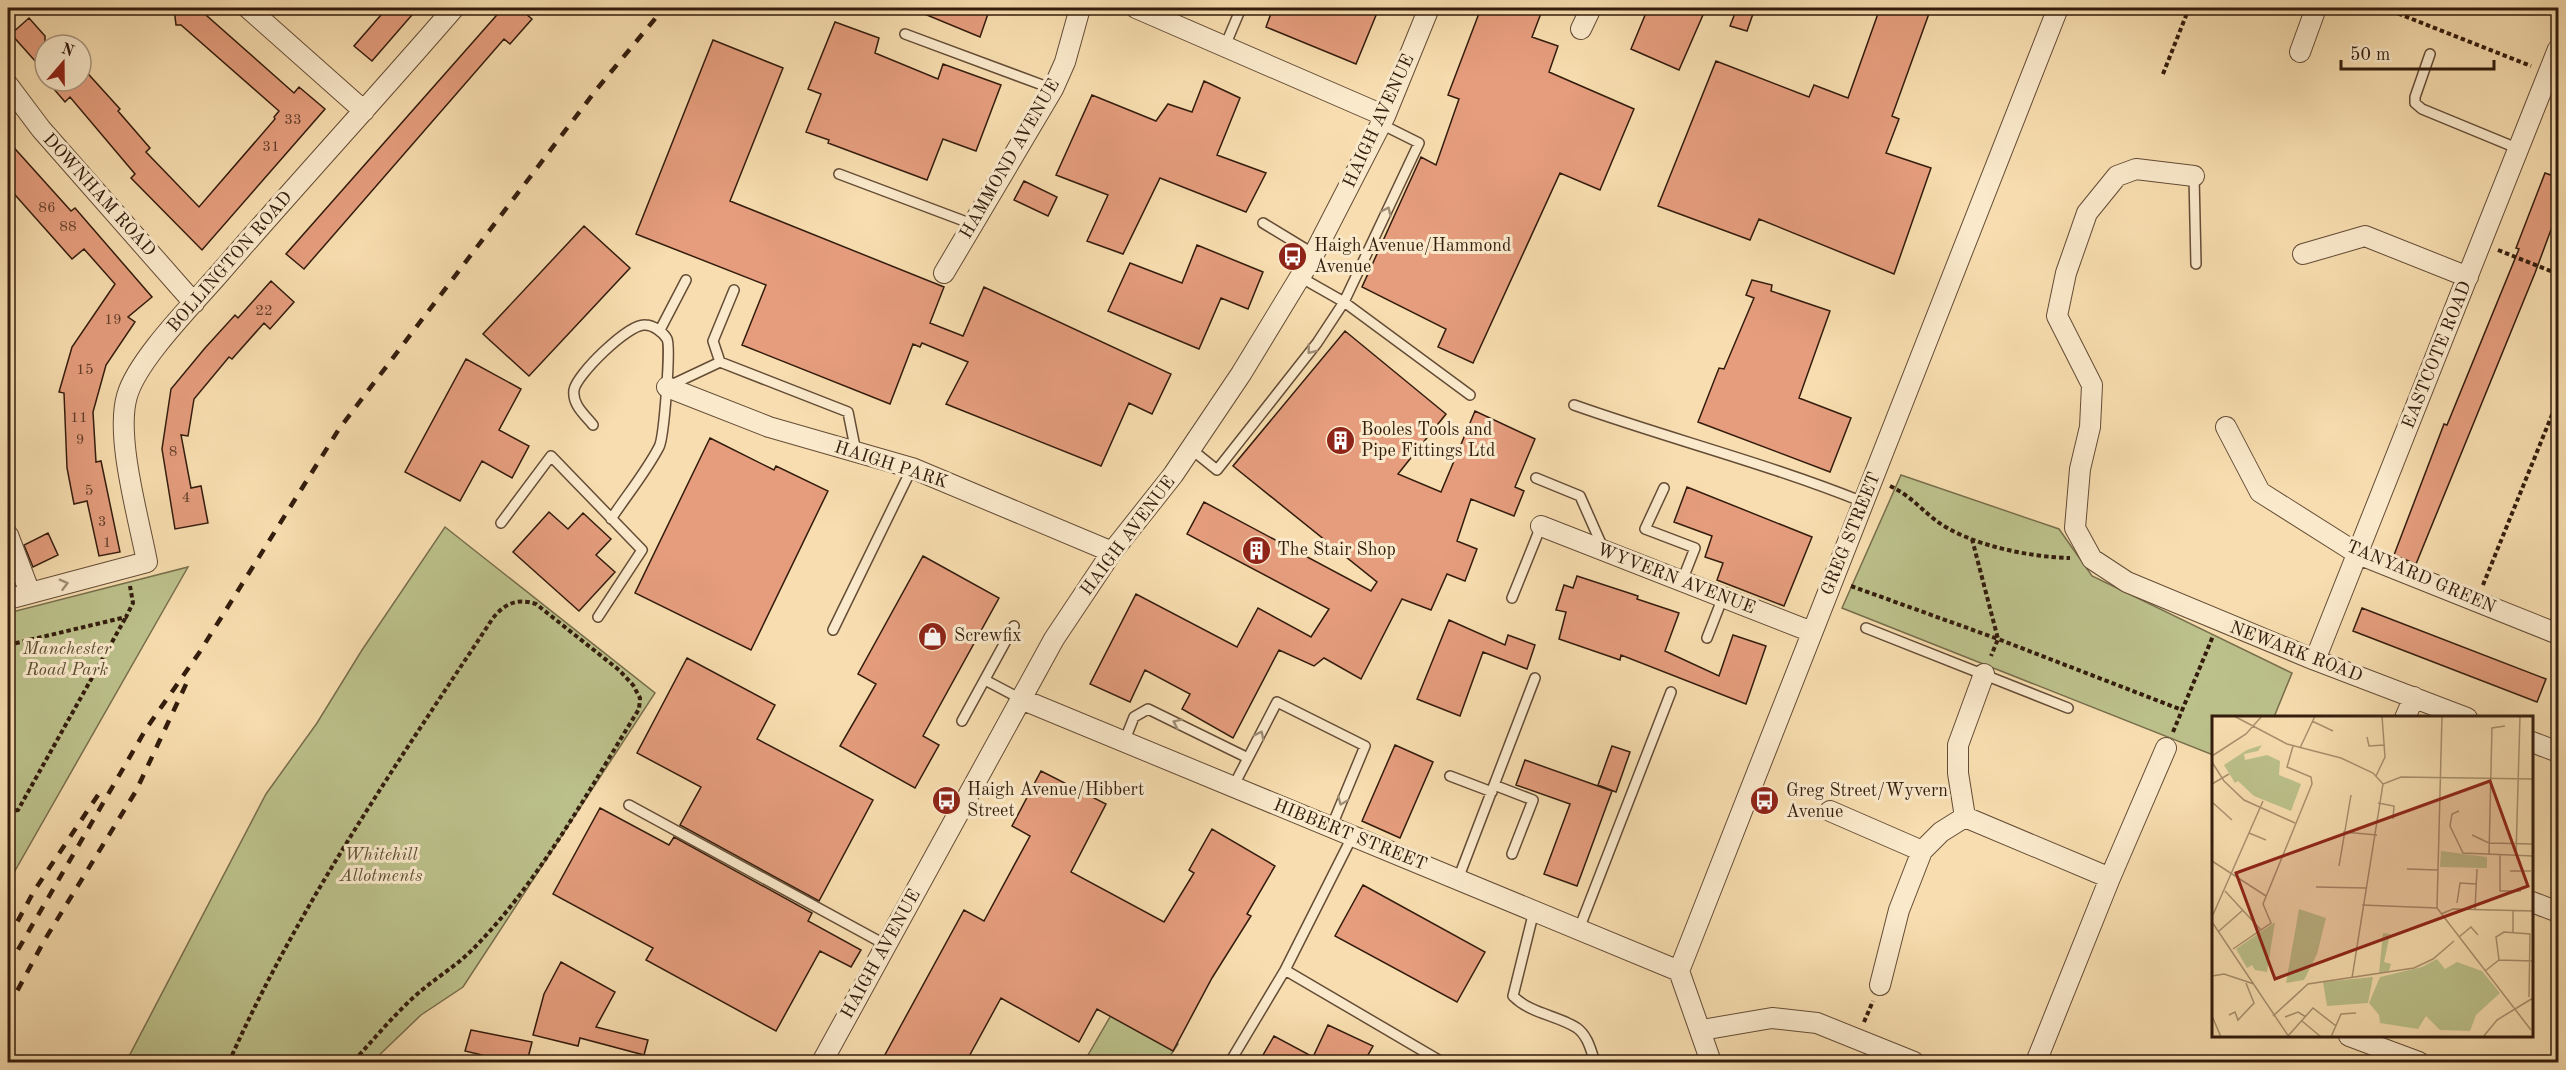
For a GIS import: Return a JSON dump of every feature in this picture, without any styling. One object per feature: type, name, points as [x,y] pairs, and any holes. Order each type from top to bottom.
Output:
[{"type":"street","points":[[248,8],[364,111]]},
{"type":"street","name":"BOLLINGTON ROAD","points":[[125,568],[147,562],[123,438],[123,416],[127,395],[140,367],[454,8]]},
{"type":"street","name":"HAMMOND AVENUE","points":[[944,273],[1053,89],[1065,62],[1080,8]]},
{"type":"street","points":[[1136,8],[1225,46],[1383,120]]},
{"type":"street","name":"HAIGH AVENUE","points":[[822,1062],[1054,639],[1112,552],[1191,449],[1241,374],[1314,254],[1383,120],[1429,8]]},
{"type":"street","points":[[1581,29],[1591,8]]},
{"type":"street","name":"GREG STREET","points":[[1679,971],[2058,8]]},
{"type":"street","points":[[2300,52],[2316,8]]},
{"type":"street","name":"EASTCOTE ROAD","points":[[2315,660],[2559,49]]},
{"type":"street","name":"DOWNHAM ROAD","points":[[8,85],[40,129],[194,303]]},
{"type":"street","points":[[2092,559],[2074,528],[2080,469],[2090,427],[2092,385],[2057,316],[2066,273],[2088,213],[2117,176],[2136,169],[2194,176]]},
{"type":"street","points":[[2303,254],[2365,236],[2468,277]]},
{"type":"street","name":"HAIGH PARK","points":[[667,387],[769,427],[912,468],[1112,552]]},
{"type":"street","name":"TANYARD GREEN","points":[[2226,427],[2260,492],[2358,554],[2559,634]]},
{"type":"street","name":"WYVERN AVENUE","points":[[1541,526],[1812,632]]},
{"type":"street","points":[[8,535],[30,593]]},
{"type":"street","name":"NEWARK ROAD","points":[[2092,559],[2127,582],[2219,622],[2464,716]]},
{"type":"street","points":[[8,599],[125,568]]},
{"type":"street","points":[[1965,817],[1958,772],[1958,745],[1984,674]]},
{"type":"street","points":[[2405,716],[2414,697]]},
{"type":"street","name":"HIBBERT STREET","points":[[1021,699],[1679,971]]},
{"type":"street","points":[[2533,742],[2559,752]]},
{"type":"street","points":[[2036,1062],[2110,878],[2166,748]]},
{"type":"street","points":[[1830,811],[1922,851]]},
{"type":"street","points":[[1880,985],[1899,910],[1922,851],[1941,832],[1965,817]]},
{"type":"street","points":[[1965,817],[2110,878]]},
{"type":"street","points":[[2533,902],[2559,912]]},
{"type":"street","points":[[1679,971],[1712,1062]]},
{"type":"street","points":[[1702,1030],[1772,1018],[1817,1023],[1914,1062]]},
{"type":"street","points":[[2354,1037],[2419,1062]]},
{"type":"lane","points":[[1225,46],[1241,8]]},
{"type":"lane","points":[[905,34],[1053,89]]},
{"type":"lane","points":[[2430,54],[2415,96],[2415,104],[2422,110],[2519,149]]},
{"type":"lane","points":[[1191,449],[1217,470],[1317,343],[1344,302],[1419,143],[1383,120]]},
{"type":"lane","points":[[839,174],[972,224]]},
{"type":"lane","points":[[2194,176],[2196,264]]},
{"type":"lane","points":[[1263,224],[1314,254]]},
{"type":"lane","points":[[1300,277],[1344,302],[1470,395]]},
{"type":"lane","points":[[660,330],[686,280]]},
{"type":"lane","points":[[720,362],[713,341],[734,290]]},
{"type":"lane","points":[[593,424],[577,407],[574,391],[578,380],[623,333],[634,326],[645,324],[660,330],[668,340],[667,387],[661,445],[611,519]]},
{"type":"lane","points":[[667,387],[720,362],[848,412],[855,452]]},
{"type":"lane","points":[[1574,405],[1648,431],[1790,475],[1863,502]]},
{"type":"lane","points":[[501,523],[551,456],[642,550],[598,617]]},
{"type":"lane","points":[[832,630],[912,468]]},
{"type":"lane","points":[[1536,478],[1580,496],[1604,550]]},
{"type":"lane","points":[[1664,488],[1645,529],[1695,548],[1682,581]]},
{"type":"lane","points":[[1512,598],[1541,526]]},
{"type":"lane","points":[[1707,638],[1723,597]]},
{"type":"lane","points":[[962,721],[1014,626]]},
{"type":"lane","points":[[1866,628],[2068,708]]},
{"type":"lane","points":[[1458,879],[1535,678]]},
{"type":"lane","points":[[985,680],[1021,699]]},
{"type":"lane","points":[[1579,929],[1671,692]]},
{"type":"lane","points":[[1233,786],[1277,702],[1365,746],[1331,829]]},
{"type":"lane","points":[[1124,741],[1134,717],[1148,709],[1248,758]]},
{"type":"lane","points":[[1450,776],[1533,800],[1512,854]]},
{"type":"lane","points":[[629,805],[886,945]]},
{"type":"lane","points":[[1230,1062],[1285,970],[1352,837]]},
{"type":"lane","points":[[1534,910],[1513,996],[1522,1005],[1578,1029],[1588,1042],[1595,1062]]},
{"type":"lane","points":[[1285,970],[1442,1062]]},
{"type":"path","points":[[2163,74],[2189,8]]},
{"type":"path","points":[[2384,8],[2549,73]]},
{"type":"path","points":[[2481,243],[2559,274]]},
{"type":"path","points":[[2477,602],[2559,400]]},
{"type":"path","points":[[1873,477],[1908,494],[1935,520],[1972,539],[2009,550],[2053,558],[2092,559]]},
{"type":"path","points":[[1972,539],[1998,639]]},
{"type":"path","points":[[8,812],[18,810],[133,603],[125,568]]},
{"type":"path","points":[[1833,579],[1998,639],[2182,710]]},
{"type":"path","points":[[229,1062],[313,897],[384,783],[493,618],[511,603],[523,601],[536,604],[619,670],[633,685],[640,698],[639,709],[573,816],[526,885],[473,949],[445,974],[416,995],[352,1062]]},
{"type":"path","points":[[8,645],[126,617]]},
{"type":"path","points":[[2166,748],[2219,622]]},
{"type":"path","points":[[1856,1039],[1880,985]]},
{"type":"green space","points":[[1901,475],[2059,529],[2092,576],[2292,673],[2274,716],[2212,716],[2212,755],[1842,608]]},
{"type":"green space","name":"Whitehill Allotments","points":[[445,527],[655,693],[463,987],[421,1015],[372,1062],[126,1062],[266,794],[317,723],[362,650]]},
{"type":"green space","name":"Manchester Road Park","points":[[188,567],[8,883],[8,613]]},
{"type":"green space","points":[[1114,1010],[1178,1044],[1166,1062],[1084,1062]]},
{"type":"building","points":[[174,8],[198,8],[294,93],[299,87],[325,109],[202,250],[131,178],[135,174],[70,97],[65,102],[57,93],[93,93],[93,79],[150,148],[146,152],[199,207],[275,119],[279,111],[181,25],[176,25]]},
{"type":"building","points":[[387,8],[418,8],[372,61],[354,46]]},
{"type":"building","points":[[503,8],[519,8],[532,19],[510,44],[504,39],[304,269],[286,254]]},
{"type":"building","points":[[910,8],[990,8],[980,37]]},
{"type":"building","points":[[1273,8],[1379,8],[1356,64],[1266,27]]},
{"type":"building","points":[[1481,8],[1543,8],[1532,37],[1558,46],[1549,72],[1634,109],[1600,190],[1560,173],[1473,363],[1438,347],[1446,329],[1362,287],[1421,157],[1436,165],[1459,99],[1448,95]]},
{"type":"building","points":[[1648,8],[1706,8],[1679,70],[1631,49]]},
{"type":"building","points":[[1737,8],[1755,8],[1747,31],[1730,26]]},
{"type":"building","points":[[1880,8],[1931,8],[1892,116],[1899,119],[1886,153],[1931,168],[1894,274],[1759,219],[1750,240],[1658,206],[1716,61],[1809,97],[1814,85],[1848,98]]},
{"type":"building","points":[[29,18],[42,33],[33,33],[33,59],[11,34]]},
{"type":"building","points":[[835,22],[879,38],[875,53],[938,79],[943,64],[1001,85],[976,151],[943,139],[927,180],[828,143],[829,140],[806,132],[821,94],[808,89]]},
{"type":"building","points":[[713,40],[783,68],[730,201],[944,287],[930,323],[963,336],[984,287],[1171,374],[1152,414],[1129,403],[1101,466],[946,404],[968,362],[922,343],[920,347],[913,344],[890,404],[742,345],[766,285],[636,234]]},
{"type":"building","points":[[1204,81],[1240,98],[1217,155],[1266,173],[1246,212],[1160,178],[1123,254],[1087,241],[1108,195],[1056,175],[1092,95],[1156,121],[1168,104],[1192,112]]},
{"type":"building","points":[[8,141],[71,211],[75,208],[152,297],[128,317],[135,322],[106,365],[93,412],[96,462],[101,461],[120,552],[99,556],[87,501],[74,504],[67,468],[64,393],[59,392],[72,347],[115,284],[84,249],[72,259],[8,187]]},
{"type":"building","points":[[2545,173],[2559,178],[2559,208],[2535,273],[2416,564],[2394,555],[2444,424],[2447,425],[2519,249],[2516,248]]},
{"type":"building","points":[[1024,181],[1057,197],[1048,216],[1014,200]]},
{"type":"building","points":[[584,226],[630,268],[529,376],[483,334]]},
{"type":"building","points":[[1197,245],[1263,272],[1248,309],[1221,298],[1199,349],[1108,311],[1130,263],[1182,283]]},
{"type":"building","points":[[1752,280],[1772,285],[1771,291],[1830,311],[1799,398],[1851,418],[1830,472],[1698,422],[1719,368],[1724,369],[1754,298],[1746,295]]},
{"type":"building","points":[[271,281],[294,302],[270,329],[264,323],[232,359],[229,357],[194,399],[188,436],[181,435],[191,488],[201,486],[208,523],[175,529],[162,449],[171,389],[235,315],[238,318]]},
{"type":"building","points":[[1345,331],[1446,414],[1398,474],[1441,492],[1475,411],[1535,439],[1515,487],[1524,491],[1514,516],[1471,499],[1457,541],[1477,549],[1465,581],[1447,574],[1431,610],[1402,599],[1361,679],[1324,658],[1314,666],[1279,650],[1233,738],[1182,709],[1190,694],[1145,670],[1130,702],[1090,684],[1136,594],[1237,647],[1258,608],[1311,637],[1329,609],[1187,534],[1204,502],[1371,591],[1377,582],[1233,466]]},
{"type":"building","points":[[466,359],[521,389],[499,430],[529,446],[512,478],[482,461],[460,501],[405,472]]},
{"type":"building","points":[[710,438],[774,470],[776,466],[828,491],[751,650],[635,593]]},
{"type":"building","points":[[1687,487],[1812,537],[1784,606],[1717,580],[1723,563],[1705,557],[1712,536],[1674,522]]},
{"type":"building","points":[[549,512],[568,529],[583,513],[611,539],[596,555],[615,572],[579,611],[513,552]]},
{"type":"building","points":[[48,533],[58,555],[33,567],[24,545]]},
{"type":"building","points":[[923,556],[999,598],[923,736],[939,745],[915,788],[840,746],[876,684],[858,674]]},
{"type":"building","points":[[1577,576],[1638,596],[1637,599],[1679,613],[1665,651],[1719,676],[1733,635],[1766,646],[1746,704],[1621,655],[1620,660],[1559,639],[1566,612],[1556,610],[1564,585],[1573,588]]},
{"type":"building","points":[[2362,608],[2546,679],[2537,702],[2353,631]]},
{"type":"building","points":[[1449,620],[1505,645],[1508,635],[1535,645],[1527,669],[1483,652],[1460,716],[1417,699]]},
{"type":"building","points":[[687,658],[775,705],[757,739],[873,800],[819,901],[680,825],[701,787],[637,753]]},
{"type":"building","points":[[1395,745],[1433,762],[1400,838],[1362,821]]},
{"type":"building","points":[[1612,746],[1630,752],[1616,792],[1598,785]]},
{"type":"building","points":[[1525,760],[1612,791],[1577,886],[1544,874],[1570,804],[1516,785]]},
{"type":"building","points":[[1041,771],[1106,804],[1071,872],[1164,922],[1194,873],[1189,870],[1212,829],[1275,866],[1247,914],[1251,916],[1212,978],[1173,1051],[1097,1009],[1079,1042],[1001,998],[966,1062],[881,1062],[964,910],[984,921],[1030,836],[1012,826]]},
{"type":"building","points":[[600,808],[669,845],[674,837],[812,913],[808,921],[861,950],[851,967],[820,951],[776,1031],[646,960],[653,948],[553,894]]},
{"type":"building","points":[[1363,885],[1485,952],[1457,1002],[1335,936]]},
{"type":"building","points":[[561,962],[615,992],[596,1027],[648,1040],[644,1055],[580,1038],[578,1046],[533,1035],[544,994]]},
{"type":"building","points":[[1328,1025],[1373,1046],[1364,1062],[1259,1062],[1274,1036],[1313,1057]]},
{"type":"building","points":[[471,1030],[532,1042],[527,1062],[480,1060],[482,1055],[465,1051]]},
{"type":"railway","points":[[8,967],[146,729],[199,653],[339,429],[596,90],[664,8]]},
{"type":"railway","points":[[8,1008],[44,941],[136,791],[188,680]]},
{"type":"railway","points":[[8,939],[34,891],[102,789]]},
{"type":"place","name":"Haigh Avenue/Hammond Avenue","points":[[1293,256]]},
{"type":"place","name":"Booles Tools and Pipe Fittings Ltd","points":[[1340,440]]},
{"type":"place","name":"The Stair Shop","points":[[1256,550]]},
{"type":"place","name":"Screwfix","points":[[933,636]]},
{"type":"place","name":"Haigh Avenue/Hibbert Street","points":[[946,800]]},
{"type":"place","name":"Greg Street/Wyvern Avenue","points":[[1765,801]]}]
